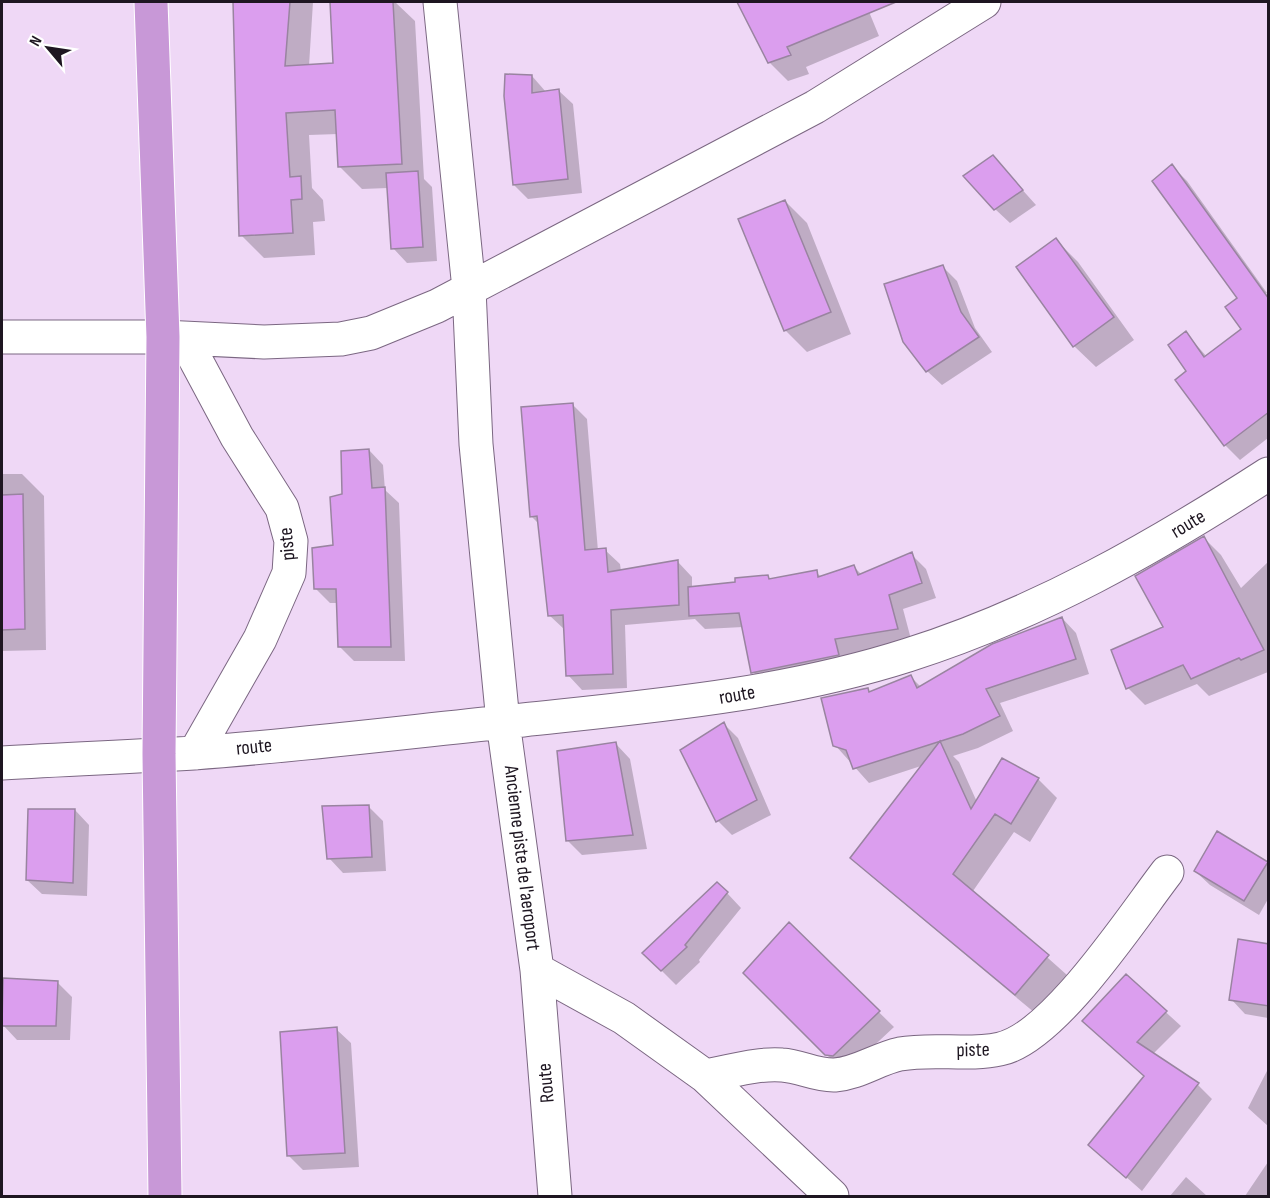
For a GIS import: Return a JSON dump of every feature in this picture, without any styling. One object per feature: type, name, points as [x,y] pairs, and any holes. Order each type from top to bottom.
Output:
[{"type":"highway","points":[[151,2],[174,338],[159,754],[165,1197]]},
{"type":"street","name":"Ancienne piste de l'aeroport","points":[[440,2],[469,289],[476,444],[503,722],[537,970],[624,1018],[705,1076],[832,1197]]},
{"type":"street","points":[[2,337],[174,338],[264,342],[340,339],[371,333],[436,306],[815,107],[984,2]]},
{"type":"street","name":"piste","points":[[174,338],[282,508],[291,541],[290,573],[260,639],[195,753]]},
{"type":"street","name":"route","points":[[2,763],[195,753],[711,700],[808,682],[907,656],[1032,607],[1126,562],[1269,474]]},
{"type":"street","name":"piste","points":[[705,1076],[783,1065],[826,1075],[843,1074],[901,1054],[944,1050],[1002,1049],[1021,1041],[1053,1015],[1102,958],[1167,872]]},
{"type":"street","name":"Route","points":[[537,970],[555,1197]]},
{"type":"building","points":[[233,2],[290,2],[285,66],[333,63],[330,2],[393,2],[402,164],[338,167],[335,110],[286,113],[290,177],[301,176],[302,199],[291,200],[293,233],[239,236]]},
{"type":"building","points":[[737,2],[896,2],[787,47],[791,55],[768,63]]},
{"type":"building","points":[[505,74],[532,75],[532,93],[559,89],[568,179],[513,185],[504,96]]},
{"type":"building","points":[[993,155],[1023,190],[994,210],[963,176]]},
{"type":"building","points":[[1172,164],[1269,299],[1269,412],[1224,446],[1175,380],[1186,371],[1168,345],[1186,331],[1204,357],[1241,329],[1225,307],[1237,298],[1152,181]]},
{"type":"building","points":[[418,171],[423,247],[391,249],[386,173]]},
{"type":"building","points":[[785,200],[831,312],[784,331],[738,219]]},
{"type":"building","points":[[1056,238],[1114,317],[1073,347],[1016,267]]},
{"type":"building","points":[[943,265],[961,312],[979,337],[926,372],[903,342],[884,284]]},
{"type":"building","points":[[573,403],[585,550],[606,548],[608,572],[678,560],[679,605],[611,610],[613,674],[566,676],[563,615],[548,616],[537,516],[530,517],[521,407]]},
{"type":"building","points":[[369,449],[372,488],[385,487],[391,647],[338,647],[336,589],[314,589],[312,548],[333,545],[330,497],[342,494],[341,451]]},
{"type":"building","points":[[23,494],[25,629],[2,630],[2,495]]},
{"type":"building","points":[[1204,536],[1264,650],[1191,679],[1183,665],[1126,689],[1111,650],[1163,627],[1135,576]]},
{"type":"building","points":[[912,552],[922,583],[889,595],[898,629],[835,639],[839,655],[751,673],[739,613],[689,616],[688,587],[735,582],[735,578],[768,575],[769,579],[817,570],[818,577],[854,565],[858,575]]},
{"type":"building","points":[[1062,617],[1076,659],[986,689],[1000,716],[963,734],[853,769],[846,750],[833,746],[821,698],[868,688],[869,692],[911,675],[917,688],[992,644]]},
{"type":"building","points":[[724,722],[757,800],[716,822],[680,750]]},
{"type":"building","points":[[940,741],[971,809],[1002,758],[1039,778],[1011,824],[995,814],[953,874],[1049,955],[1015,995],[850,858]]},
{"type":"building","points":[[616,742],[633,835],[566,841],[557,751]]},
{"type":"building","points":[[369,805],[372,857],[327,859],[322,806]]},
{"type":"building","points":[[28,809],[75,809],[73,883],[26,880]]},
{"type":"building","points":[[1217,831],[1268,862],[1244,901],[1194,871]]},
{"type":"building","points":[[717,882],[728,892],[685,945],[687,947],[661,971],[642,953]]},
{"type":"building","points":[[789,922],[880,1011],[833,1056],[825,1055],[743,973]]},
{"type":"building","points":[[1238,939],[1269,944],[1269,1006],[1229,1000]]},
{"type":"building","points":[[1126,974],[1167,1011],[1137,1042],[1199,1083],[1126,1178],[1088,1145],[1144,1076],[1082,1021]]},
{"type":"building","points":[[3,978],[58,981],[56,1026],[2,1026]]},
{"type":"building","points":[[337,1027],[345,1153],[287,1156],[280,1032]]}]
